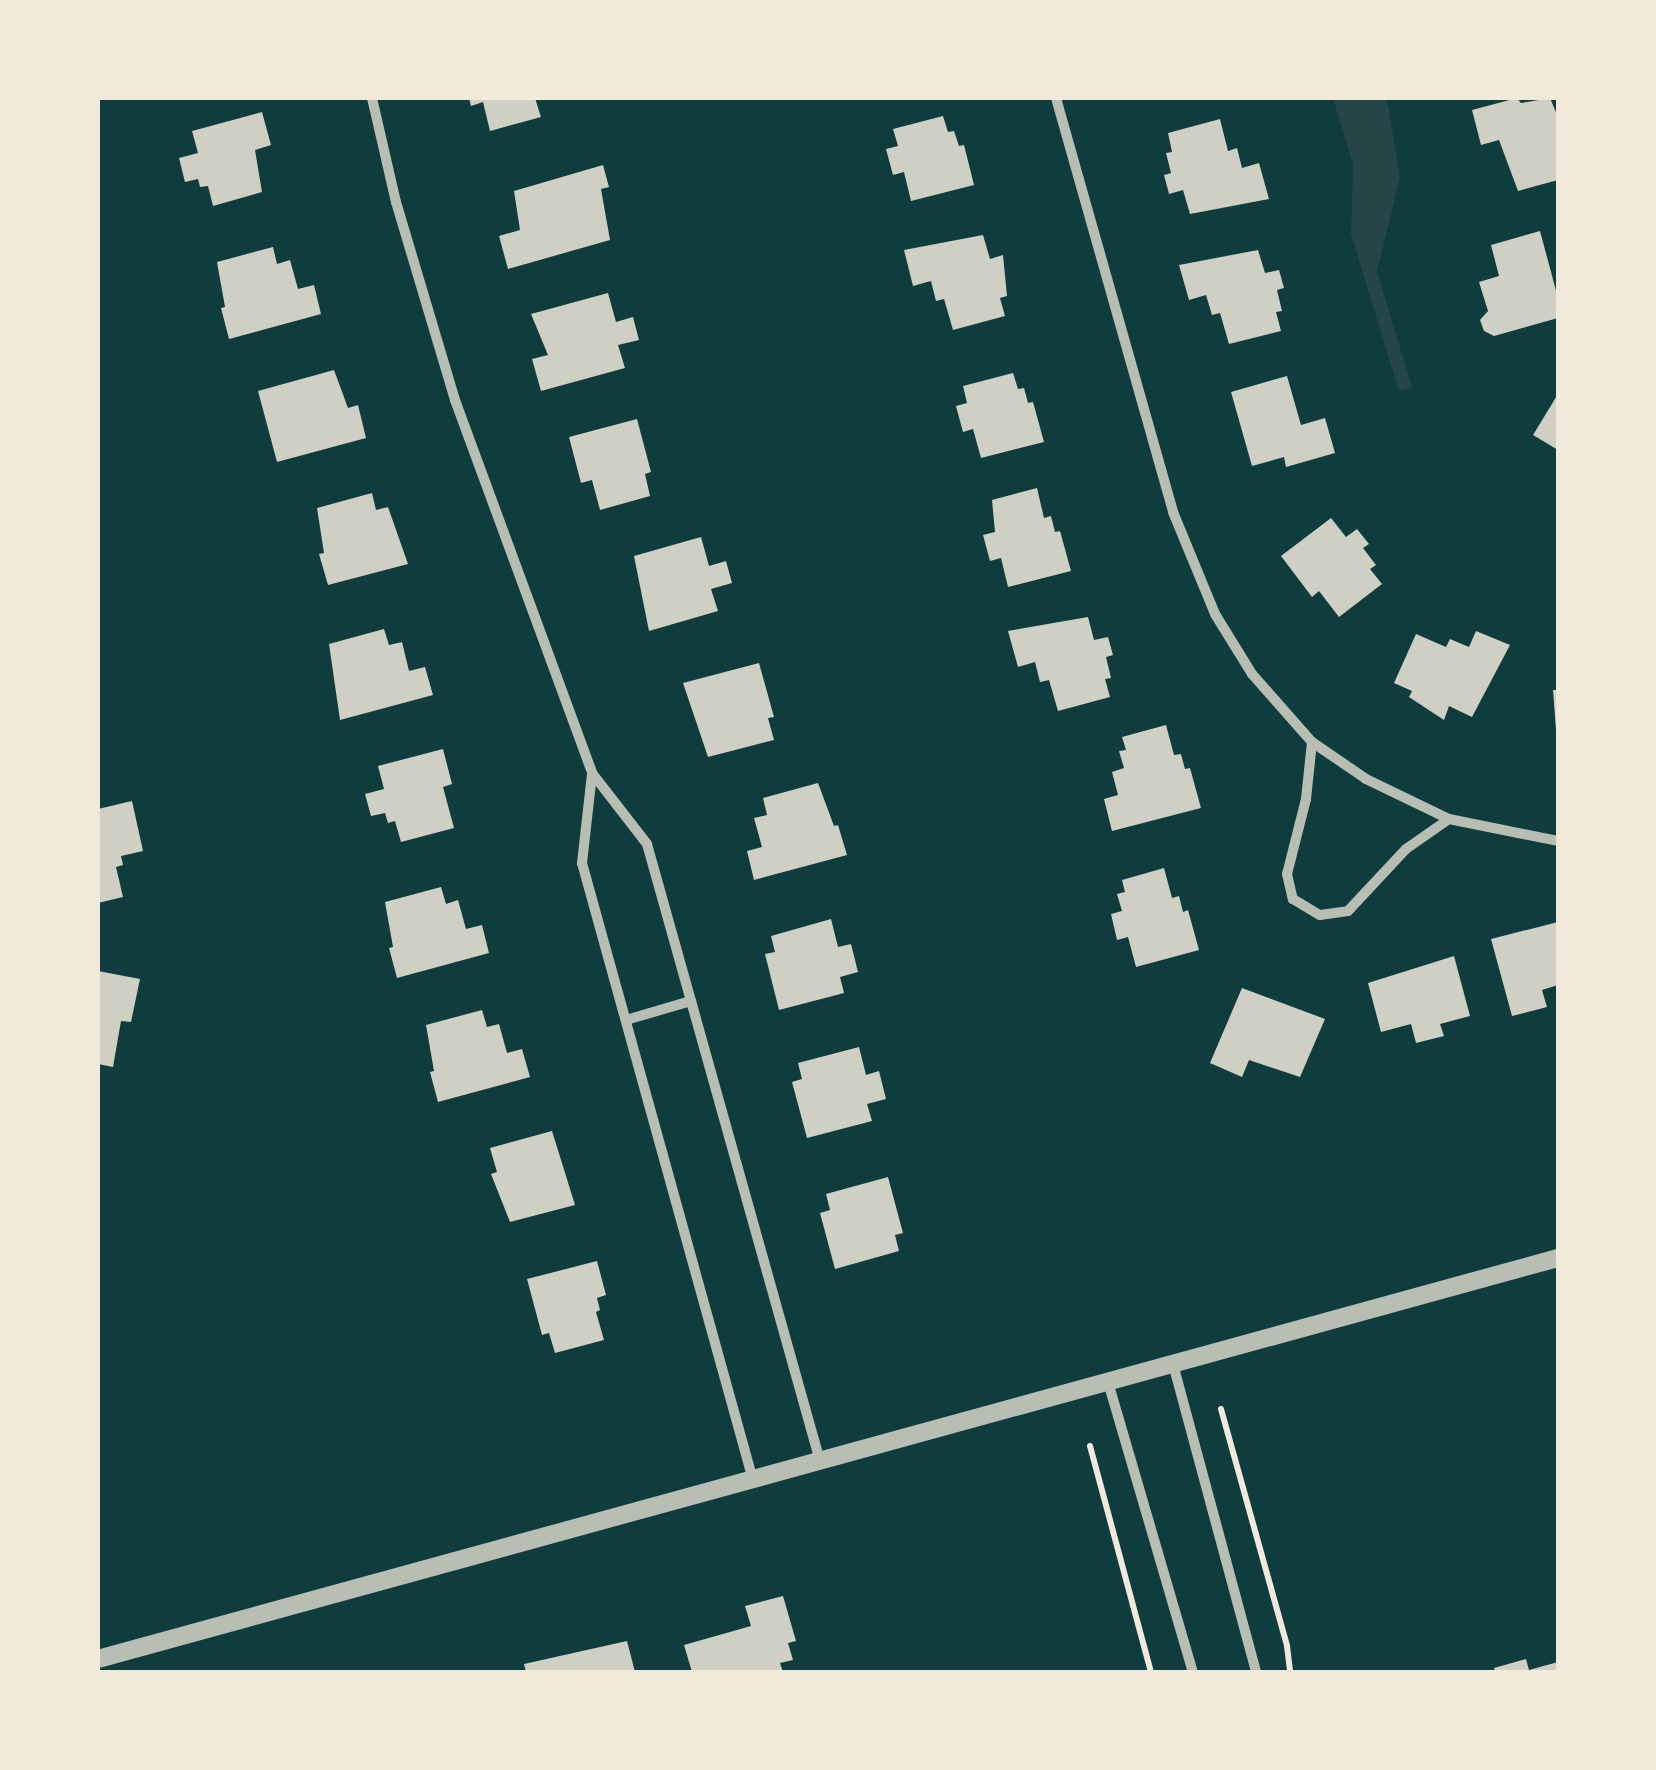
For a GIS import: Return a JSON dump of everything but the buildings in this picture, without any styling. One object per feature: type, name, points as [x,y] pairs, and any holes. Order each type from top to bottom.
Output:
[{"type":"street","points":[[372,98],[396,202],[455,400],[592,773],[647,844],[820,1461]]},
{"type":"street","points":[[1056,98],[1173,512],[1224,629],[1252,674],[1312,742],[1366,779],[1449,819],[1558,841]]},
{"type":"street","points":[[1312,742],[1306,799],[1287,874],[1293,900],[1320,915],[1348,911],[1406,849],[1449,819]]},
{"type":"street","points":[[592,773],[582,863],[753,1480]]},
{"type":"street","points":[[626,1020],[691,1001]]},
{"type":"street","points":[[98,1659],[1558,1258]]},
{"type":"street","points":[[1172,1364],[1256,1672]]},
{"type":"street","points":[[1108,1382],[1193,1672]]},
{"type":"path","points":[[1221,1409],[1287,1646],[1290,1672]]},
{"type":"path","points":[[1090,1446],[1151,1672]]},
{"type":"shaded area","points":[[1333,98],[1386,98],[1389,110],[1400,177],[1377,272],[1412,387],[1399,391],[1351,234],[1353,164]]}]
